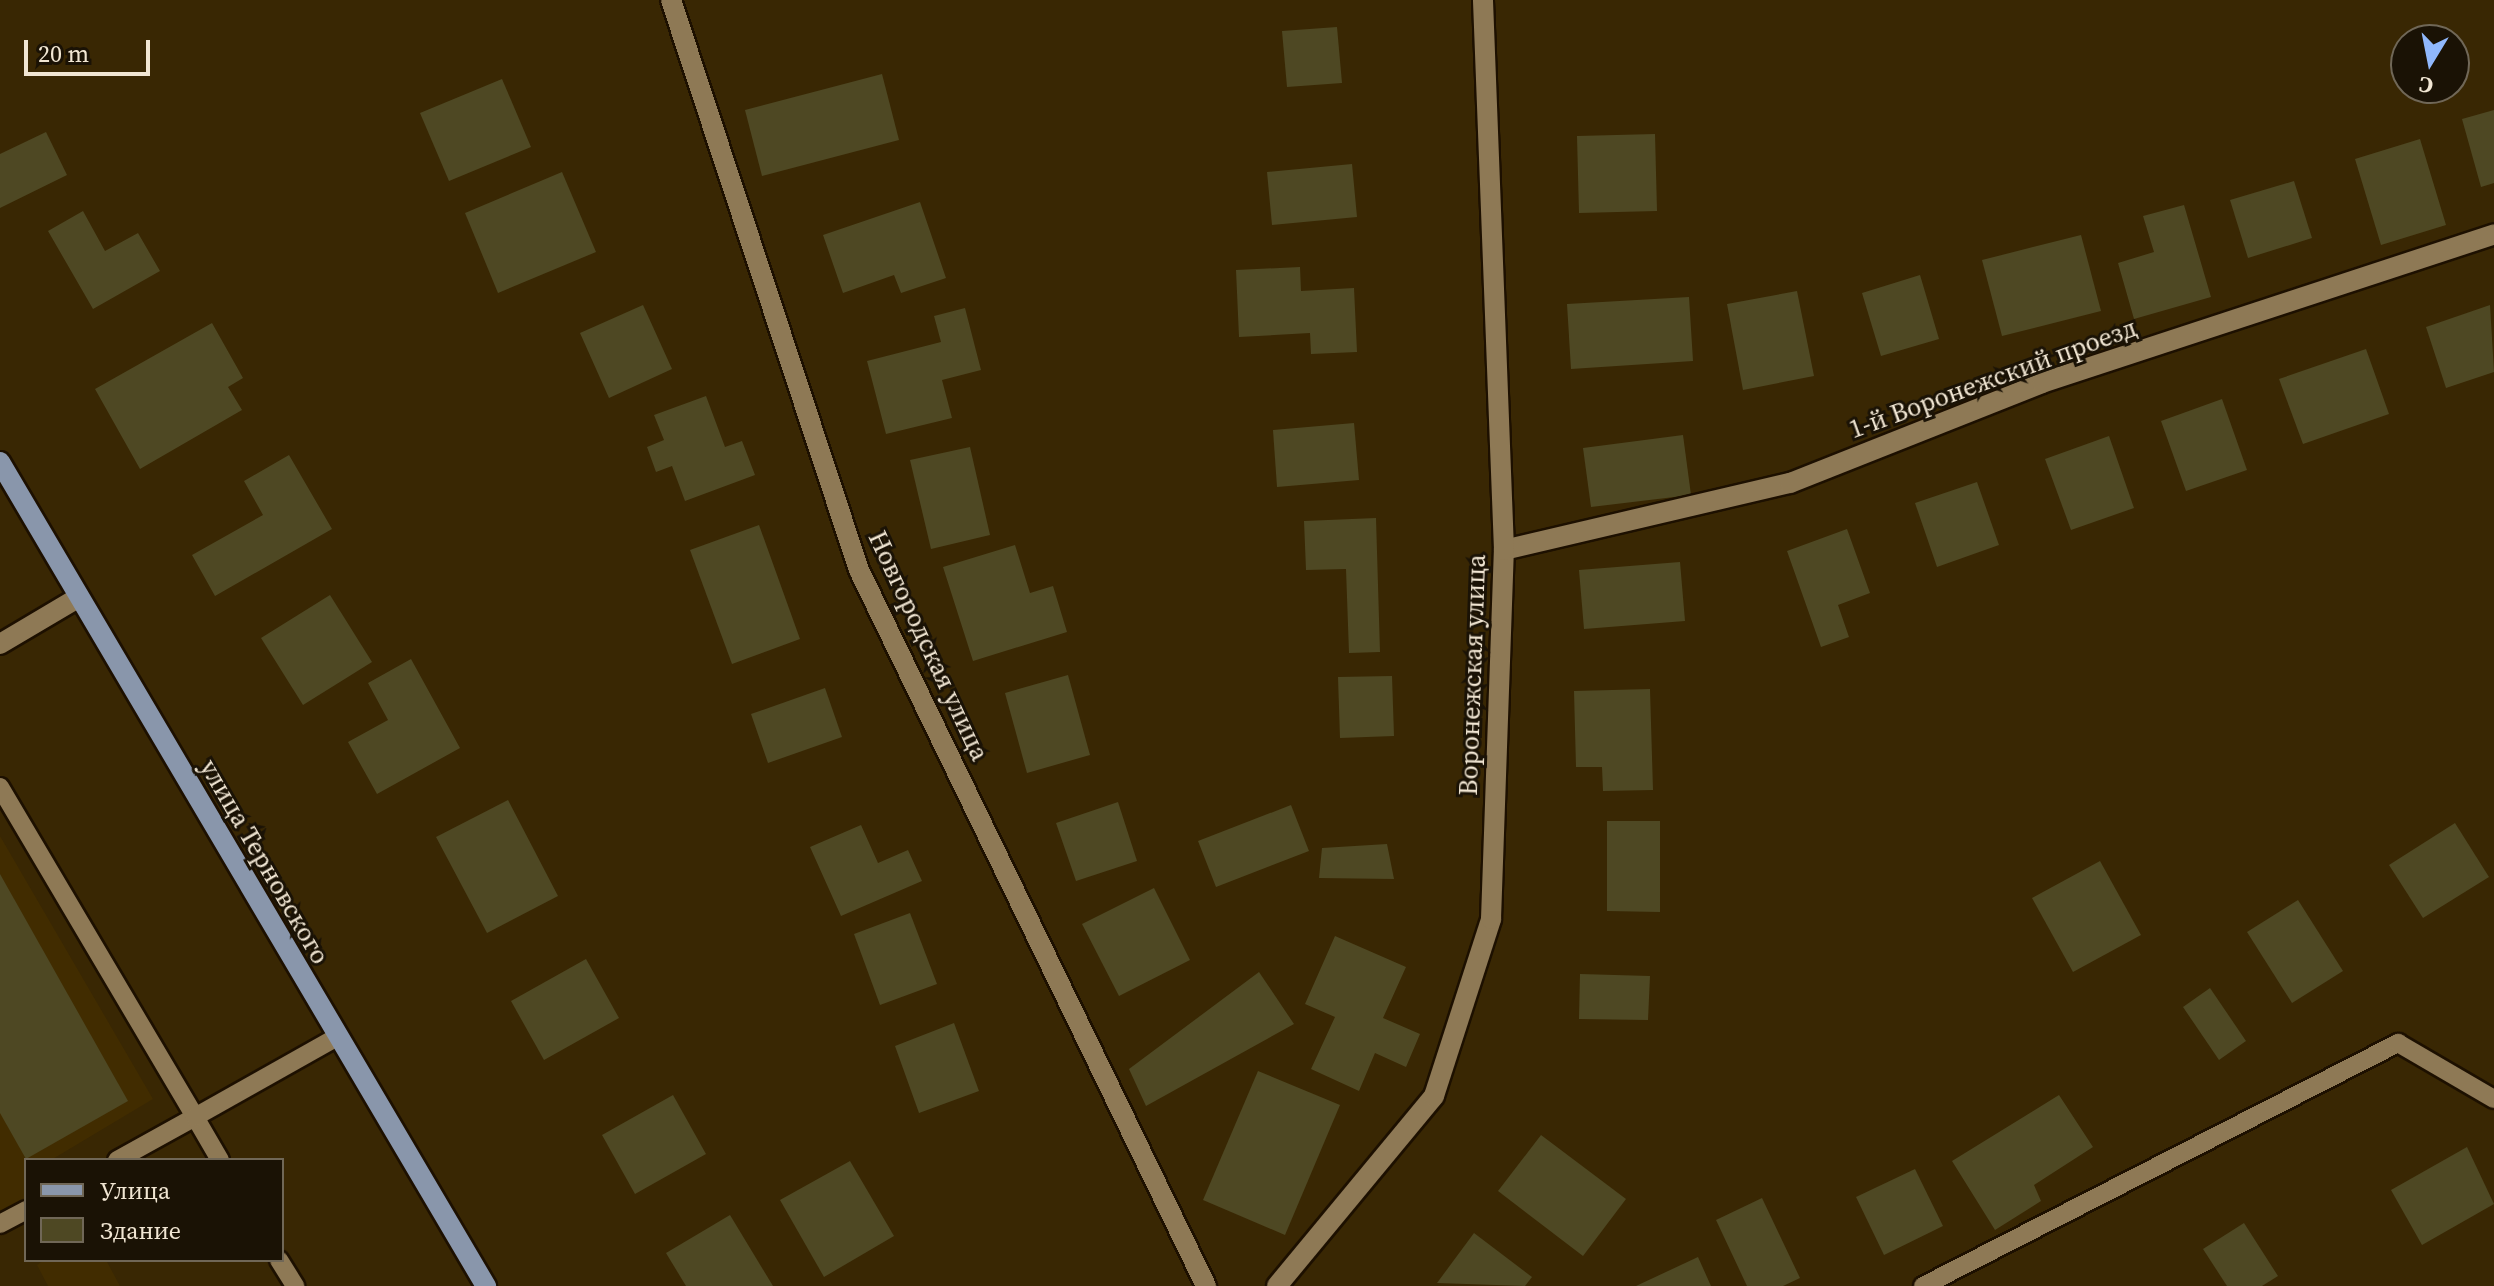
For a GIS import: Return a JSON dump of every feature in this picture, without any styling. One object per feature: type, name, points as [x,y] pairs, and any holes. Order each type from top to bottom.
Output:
[{"type":"main road","name":"улица Терновского","points":[[0,462],[486,1286]]},
{"type":"street","name":"Новгородская улица","points":[[671,0],[859,570],[1206,1286]]},
{"type":"street","name":"Воронежская улица","points":[[1277,1286],[1434,1096],[1491,919],[1504,550],[1483,0]]},
{"type":"street","name":"1-й Воронежский проезд","points":[[1504,550],[1790,483],[2042,383],[2494,234]]},
{"type":"street","points":[[0,644],[79,597]]},
{"type":"lane","points":[[0,787],[219,1158]]},
{"type":"lane","points":[[121,1158],[337,1037]]},
{"type":"lane","points":[[1923,1286],[2398,1043],[2494,1099]]},
{"type":"lane","points":[[1,1221],[24,1211]]},
{"type":"lane","points":[[280,1262],[295,1286]]},
{"type":"shaded area","points":[[0,836],[153,1099],[54,1158],[24,1158],[24,1210],[0,1222]]},
{"type":"shaded area","points":[[41,1262],[107,1262],[120,1286],[48,1286],[37,1265]]},
{"type":"building","points":[[1337,27],[1342,83],[1287,87],[1282,31]]},
{"type":"building","points":[[882,74],[899,140],[762,176],[745,110]]},
{"type":"building","points":[[502,79],[531,147],[449,181],[420,113]]},
{"type":"building","points":[[2494,110],[2494,183],[2481,187],[2462,119]]},
{"type":"building","points":[[46,132],[67,175],[0,208],[0,154]]},
{"type":"building","points":[[1655,134],[1657,211],[1579,213],[1577,136]]},
{"type":"building","points":[[2420,139],[2446,225],[2381,245],[2355,159]]},
{"type":"building","points":[[1352,164],[1357,217],[1272,225],[1267,172]]},
{"type":"building","points":[[562,172],[596,252],[498,293],[465,213]]},
{"type":"building","points":[[2294,181],[2312,238],[2248,258],[2230,200]]},
{"type":"building","points":[[920,202],[946,278],[901,293],[894,275],[843,293],[823,235]]},
{"type":"building","points":[[2184,205],[2211,297],[2134,319],[2118,263],[2154,252],[2143,216]]},
{"type":"building","points":[[83,211],[105,251],[138,233],[160,271],[93,309],[48,231]]},
{"type":"building","points":[[2081,235],[2101,311],[2002,336],[1982,260]]},
{"type":"building","points":[[1300,267],[1301,291],[1354,288],[1357,352],[1311,354],[1310,333],[1239,337],[1236,270]]},
{"type":"building","points":[[1920,275],[1939,339],[1881,356],[1862,293]]},
{"type":"building","points":[[1797,291],[1814,376],[1743,390],[1727,304]]},
{"type":"building","points":[[1689,297],[1693,361],[1571,369],[1567,304]]},
{"type":"building","points":[[643,305],[672,369],[609,398],[580,333]]},
{"type":"building","points":[[2490,305],[2494,372],[2446,388],[2426,327]]},
{"type":"building","points":[[965,308],[981,370],[942,380],[952,418],[886,434],[867,361],[941,342],[934,316]]},
{"type":"building","points":[[212,323],[243,378],[228,387],[242,410],[140,469],[95,389]]},
{"type":"building","points":[[2366,349],[2389,414],[2303,444],[2279,379]]},
{"type":"building","points":[[706,396],[725,447],[742,441],[755,475],[685,501],[672,466],[656,472],[647,447],[664,440],[654,415]]},
{"type":"building","points":[[2222,399],[2247,470],[2186,491],[2161,421]]},
{"type":"building","points":[[1354,423],[1359,480],[1277,487],[1273,430]]},
{"type":"building","points":[[1683,435],[1691,495],[1591,507],[1583,448]]},
{"type":"building","points":[[2109,436],[2134,508],[2071,530],[2045,459]]},
{"type":"building","points":[[970,447],[990,535],[931,549],[910,460]]},
{"type":"building","points":[[289,455],[332,529],[215,596],[192,555],[263,515],[244,481]]},
{"type":"building","points":[[1977,482],[1999,545],[1937,567],[1915,503]]},
{"type":"building","points":[[1376,518],[1380,652],[1349,653],[1346,569],[1306,570],[1304,521]]},
{"type":"building","points":[[759,525],[800,639],[732,664],[690,550]]},
{"type":"building","points":[[1847,529],[1870,593],[1838,605],[1849,637],[1821,647],[1787,551]]},
{"type":"building","points":[[1015,545],[1030,593],[1053,586],[1067,632],[973,661],[943,567]]},
{"type":"building","points":[[1680,562],[1685,621],[1584,629],[1579,570]]},
{"type":"building","points":[[330,595],[372,662],[303,705],[261,638]]},
{"type":"building","points":[[411,659],[460,748],[377,794],[348,742],[388,720],[368,683]]},
{"type":"building","points":[[1068,675],[1090,755],[1027,773],[1005,693]]},
{"type":"building","points":[[1392,676],[1394,736],[1340,738],[1338,677]]},
{"type":"building","points":[[825,688],[842,737],[768,763],[751,714]]},
{"type":"building","points":[[1650,689],[1653,790],[1603,791],[1602,767],[1576,767],[1574,691]]},
{"type":"building","points":[[508,800],[558,896],[487,933],[436,837]]},
{"type":"building","points":[[1118,802],[1137,861],[1076,881],[1056,823]]},
{"type":"building","points":[[1291,805],[1309,851],[1216,887],[1198,841]]},
{"type":"building","points":[[1607,821],[1660,821],[1660,912],[1607,911]]},
{"type":"building","points":[[2455,823],[2489,877],[2423,918],[2389,865]]},
{"type":"building","points":[[861,825],[878,863],[908,850],[922,881],[841,916],[810,847]]},
{"type":"building","points":[[1387,844],[1394,879],[1319,878],[1322,848]]},
{"type":"building","points":[[2100,861],[2141,935],[2073,972],[2032,898]]},
{"type":"building","points":[[0,874],[128,1101],[28,1158],[0,1113]]},
{"type":"building","points":[[1154,888],[1190,960],[1119,996],[1082,924]]},
{"type":"building","points":[[2298,900],[2343,971],[2292,1003],[2247,932]]},
{"type":"building","points":[[910,913],[937,984],[880,1005],[854,934]]},
{"type":"building","points":[[1335,936],[1406,967],[1383,1018],[1420,1034],[1406,1067],[1375,1053],[1359,1091],[1311,1069],[1335,1017],[1305,1004]]},
{"type":"building","points":[[586,959],[619,1018],[544,1060],[511,1001]]},
{"type":"building","points":[[1259,972],[1294,1024],[1146,1106],[1129,1069]]},
{"type":"building","points":[[1580,974],[1650,976],[1648,1020],[1579,1019]]},
{"type":"building","points":[[2210,988],[2246,1041],[2219,1060],[2183,1007]]},
{"type":"building","points":[[954,1023],[979,1091],[919,1113],[895,1046]]},
{"type":"building","points":[[1258,1071],[1340,1105],[1285,1235],[1203,1200]]},
{"type":"building","points":[[673,1095],[706,1154],[635,1194],[602,1135]]},
{"type":"building","points":[[2059,1095],[2093,1147],[2034,1185],[2041,1201],[1995,1230],[1952,1161]]},
{"type":"building","points":[[1541,1135],[1626,1199],[1583,1256],[1498,1191]]},
{"type":"building","points":[[2467,1147],[2494,1204],[2422,1245],[2391,1190]]},
{"type":"building","points":[[850,1161],[894,1236],[824,1277],[780,1200]]},
{"type":"building","points":[[1915,1169],[1943,1226],[1884,1255],[1856,1197]]},
{"type":"building","points":[[1762,1198],[1800,1278],[1783,1286],[1747,1286],[1716,1220]]},
{"type":"building","points":[[730,1215],[773,1286],[686,1286],[666,1253]]},
{"type":"building","points":[[2244,1223],[2278,1276],[2262,1286],[2227,1286],[2203,1249]]},
{"type":"building","points":[[1474,1233],[1532,1277],[1525,1286],[1437,1283]]},
{"type":"building","points":[[1698,1257],[1711,1286],[1636,1286]]}]
